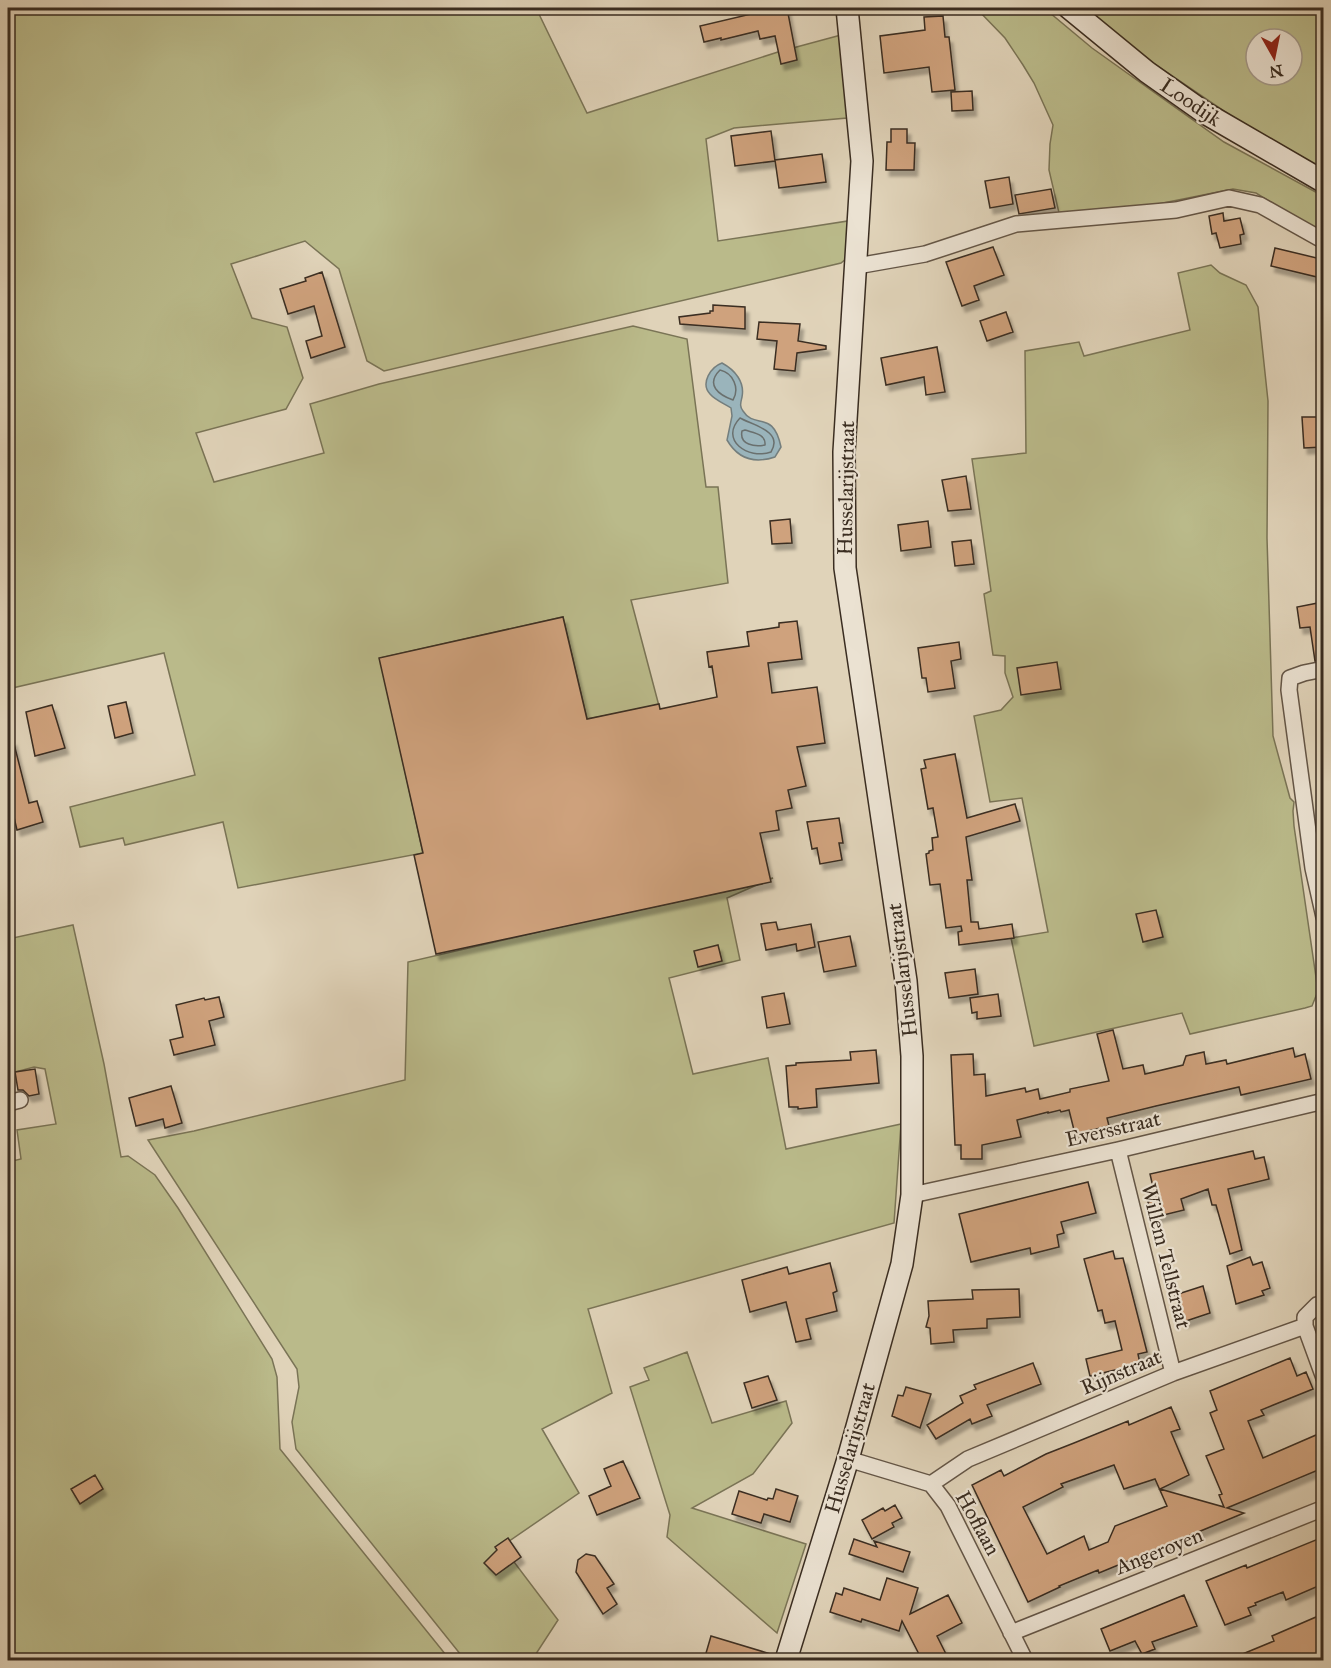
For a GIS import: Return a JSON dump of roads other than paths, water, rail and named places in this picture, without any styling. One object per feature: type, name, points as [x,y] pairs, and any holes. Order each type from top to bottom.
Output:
[{"type":"street","name":"Husselarijstraat","points":[[786,1660],[848,1459],[902,1264],[912,1195],[912,1056],[906,981],[845,568],[844,452],[862,161],[847,8]]},
{"type":"street","name":"Loodijk","points":[[1069,8],[1148,72],[1205,113],[1323,182]]},
{"type":"street","points":[[857,266],[925,255],[1016,224],[1176,210],[1229,198],[1260,205],[1323,241]]},
{"type":"street","points":[[1322,907],[1313,868],[1289,690],[1290,678],[1323,669]]},
{"type":"street","name":"Eversstraat","points":[[912,1195],[1118,1150],[1323,1101]]},
{"type":"street","name":"Willem Tellstraat","points":[[1118,1150],[1173,1373]]},
{"type":"street","points":[[1323,1304],[1317,1305],[1305,1317],[1305,1326],[1323,1377]]},
{"type":"street","name":"Rijnstraat","points":[[931,1484],[968,1459],[1173,1373],[1305,1326]]},
{"type":"street","name":"Hoflaan","points":[[848,1459],[931,1484],[948,1506],[1025,1660]]},
{"type":"street","name":"Angeroyen","points":[[1011,1633],[1323,1508]]},
{"type":"water","points":[[722,363],[735,373],[740,381],[743,392],[741,406],[743,411],[753,419],[769,424],[778,435],[781,447],[775,457],[753,460],[741,456],[727,440],[732,416],[731,408],[712,396],[706,385],[708,376]]}]
